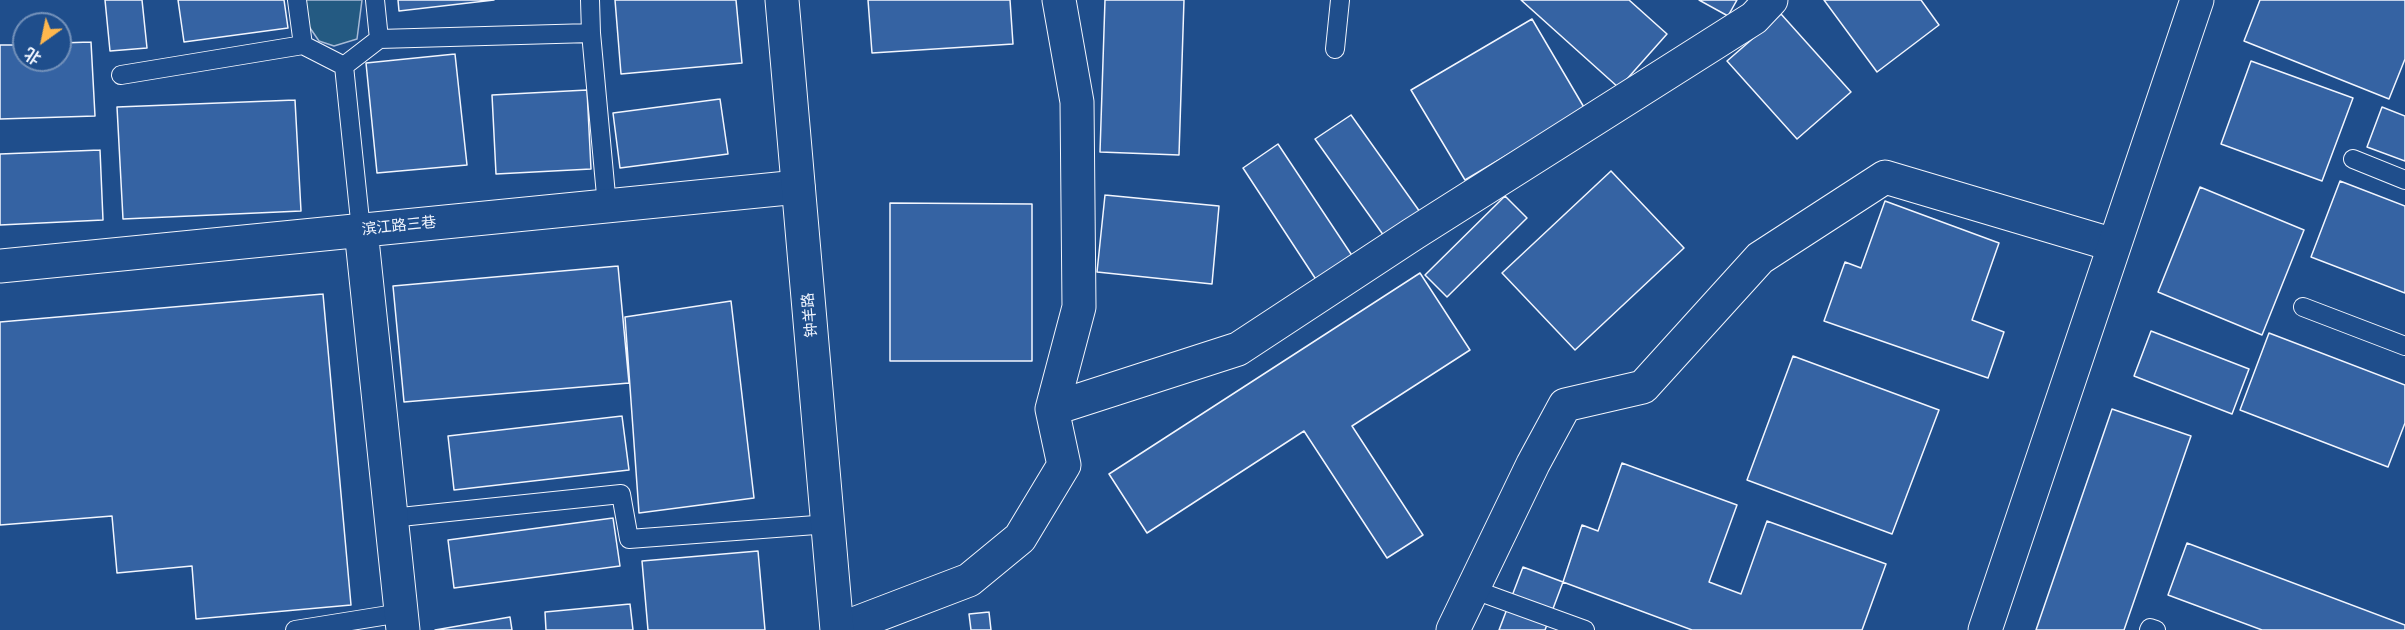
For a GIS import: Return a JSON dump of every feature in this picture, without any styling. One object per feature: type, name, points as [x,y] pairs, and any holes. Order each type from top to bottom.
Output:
[{"type":"street","name":"钟羊路","points":[[782,0],[838,630]]},
{"type":"street","points":[[838,630],[969,580],[1020,538],[1064,465],[1052,409],[1079,307],[1077,102],[1059,0]]},
{"type":"street","points":[[1052,409],[1238,349],[1413,234],[1754,18],[1771,0]]},
{"type":"street","points":[[1985,630],[2197,0]]},
{"type":"street","points":[[1453,630],[1533,464],[1565,405],[1643,387],[1760,258],[1885,177],[2114,245]]},
{"type":"street","name":"滨江路三巷","points":[[0,266],[798,187]]},
{"type":"street","points":[[361,230],[402,621]]},
{"type":"lane","points":[[297,0],[303,45]]},
{"type":"lane","points":[[375,0],[379,39]]},
{"type":"lane","points":[[590,0],[607,206]]},
{"type":"lane","points":[[1335,49],[1340,0]]},
{"type":"lane","points":[[344,66],[379,39],[591,33]]},
{"type":"lane","points":[[121,75],[303,45],[344,66]]},
{"type":"lane","points":[[344,66],[361,230]]},
{"type":"lane","points":[[2353,159],[2405,180]]},
{"type":"lane","points":[[2303,307],[2405,346]]},
{"type":"lane","points":[[391,518],[621,494],[629,539],[829,524]]},
{"type":"lane","points":[[1472,589],[1585,630]]},
{"type":"lane","points":[[296,630],[402,621]]},
{"type":"lane","points":[[2149,630],[2150,627],[2156,630]]},
{"type":"shaded area","points":[[304,0],[362,0],[357,39],[334,46],[319,41],[308,25]]},
{"type":"building","points":[[105,0],[142,0],[147,48],[110,51]]},
{"type":"building","points":[[178,0],[284,0],[288,28],[184,42]]},
{"type":"building","points":[[398,0],[494,0],[399,11]]},
{"type":"building","points":[[615,0],[736,0],[742,63],[621,74]]},
{"type":"building","points":[[868,0],[1010,0],[1013,44],[872,53]]},
{"type":"building","points":[[1105,0],[1184,0],[1179,155],[1100,152]]},
{"type":"building","points":[[1521,0],[1629,0],[1667,34],[1619,88]]},
{"type":"building","points":[[1699,0],[1737,0],[1728,16]]},
{"type":"building","points":[[1824,0],[1921,0],[1939,25],[1877,72]]},
{"type":"building","points":[[2260,0],[2405,0],[2405,59],[2389,99],[2244,41]]},
{"type":"building","points":[[1781,14],[1851,92],[1797,139],[1727,61]]},
{"type":"building","points":[[1532,19],[1585,109],[1465,180],[1411,90]]},
{"type":"building","points":[[91,42],[95,116],[0,119],[0,45],[12,45],[12,72],[72,72],[72,43]]},
{"type":"building","points":[[455,54],[467,165],[377,173],[366,63]]},
{"type":"building","points":[[2251,61],[2353,98],[2322,181],[2221,144]]},
{"type":"building","points":[[587,90],[591,169],[496,174],[492,95]]},
{"type":"building","points":[[720,99],[728,154],[620,168],[613,113]]},
{"type":"building","points":[[295,100],[301,211],[123,219],[117,107]]},
{"type":"building","points":[[2382,107],[2405,116],[2405,161],[2367,147]]},
{"type":"building","points":[[1351,115],[1420,212],[1384,236],[1315,139]]},
{"type":"building","points":[[1278,144],[1353,257],[1317,281],[1243,168]]},
{"type":"building","points":[[100,150],[103,220],[0,225],[0,154]]},
{"type":"building","points":[[1611,171],[1684,248],[1575,350],[1502,273]]},
{"type":"building","points":[[2340,181],[2405,206],[2405,293],[2311,257]]},
{"type":"building","points":[[2200,187],[2304,230],[2262,335],[2158,292]]},
{"type":"building","points":[[1105,195],[1219,206],[1212,284],[1097,272]]},
{"type":"building","points":[[1505,196],[1527,218],[1447,297],[1425,275]]},
{"type":"building","points":[[1885,201],[1999,243],[1972,320],[2004,332],[1988,378],[1824,321],[1845,262],[1861,268]]},
{"type":"building","points":[[890,203],[1032,204],[1032,361],[890,361]]},
{"type":"building","points":[[618,266],[629,383],[404,402],[393,286]]},
{"type":"building","points":[[1420,273],[1470,350],[1352,426],[1423,535],[1387,558],[1304,431],[1147,533],[1109,474]]},
{"type":"building","points":[[323,294],[351,605],[196,619],[192,566],[117,573],[112,516],[0,525],[0,322]]},
{"type":"building","points":[[731,301],[754,498],[639,513],[625,317]]},
{"type":"building","points":[[2151,331],[2249,369],[2232,414],[2134,376]]},
{"type":"building","points":[[2269,333],[2405,385],[2405,423],[2388,467],[2240,410]]},
{"type":"building","points":[[1793,356],[1939,410],[1892,534],[1747,480]]},
{"type":"building","points":[[2112,409],[2191,436],[2124,630],[2036,630]]},
{"type":"building","points":[[622,416],[629,470],[454,490],[448,436]]},
{"type":"building","points":[[1622,463],[1737,505],[1709,582],[1741,594],[1767,521],[1886,564],[1862,630],[1692,630],[1563,582],[1582,525],[1598,531]]},
{"type":"building","points":[[613,518],[620,566],[454,588],[448,540]]},
{"type":"building","points":[[2187,543],[2405,625],[2405,630],[2262,630],[2168,595]]},
{"type":"building","points":[[758,551],[765,630],[648,630],[642,561]]},
{"type":"building","points":[[1523,567],[1563,582],[1545,630],[1499,630]]},
{"type":"building","points":[[630,604],[633,630],[546,630],[545,612]]},
{"type":"building","points":[[989,612],[991,630],[971,630],[969,614]]},
{"type":"building","points":[[510,617],[512,630],[435,630]]}]
